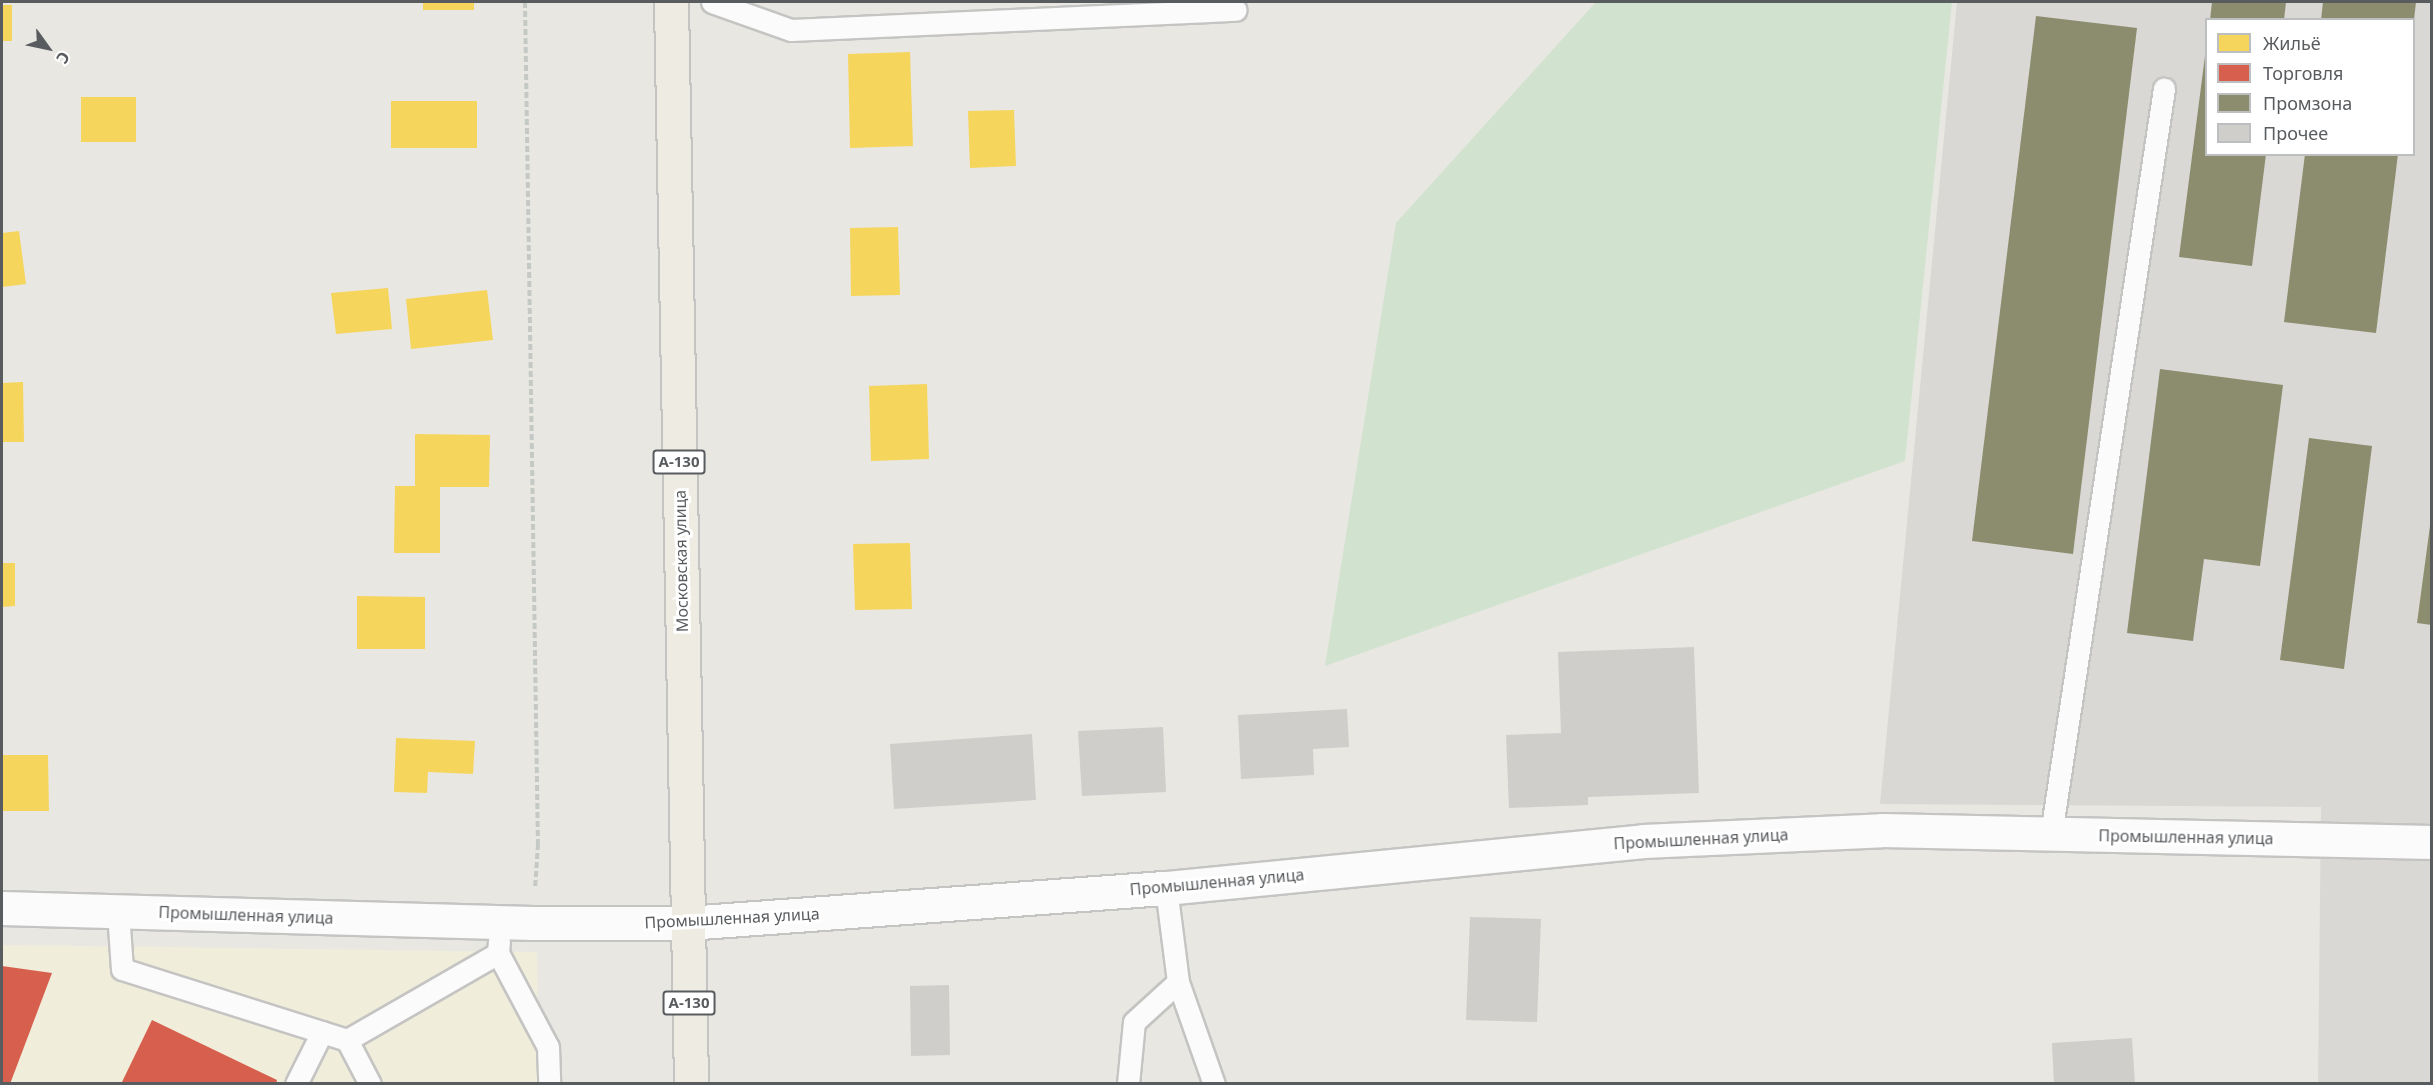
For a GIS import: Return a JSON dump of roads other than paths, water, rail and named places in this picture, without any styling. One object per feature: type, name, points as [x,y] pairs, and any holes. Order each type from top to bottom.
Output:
[{"type":"highway","name":"Московская улица","points":[[671,2],[691,1083]]},
{"type":"street","name":"Промышленная улица","points":[[2,908],[118,912],[499,938],[533,923],[687,923],[1166,888],[1643,841],[1882,830],[2432,842]]},
{"type":"lane","points":[[712,2],[791,30],[1236,10]]},
{"type":"lane","points":[[2051,834],[2164,89]]},
{"type":"lane","points":[[1166,888],[1178,982],[1214,1083]]},
{"type":"lane","points":[[118,912],[122,969],[347,1040],[370,1083]]},
{"type":"lane","points":[[347,1040],[499,938],[548,1047],[549,1083]]},
{"type":"lane","points":[[1128,1083],[1134,1022],[1178,982]]},
{"type":"lane","points":[[296,1083],[322,1032]]}]
